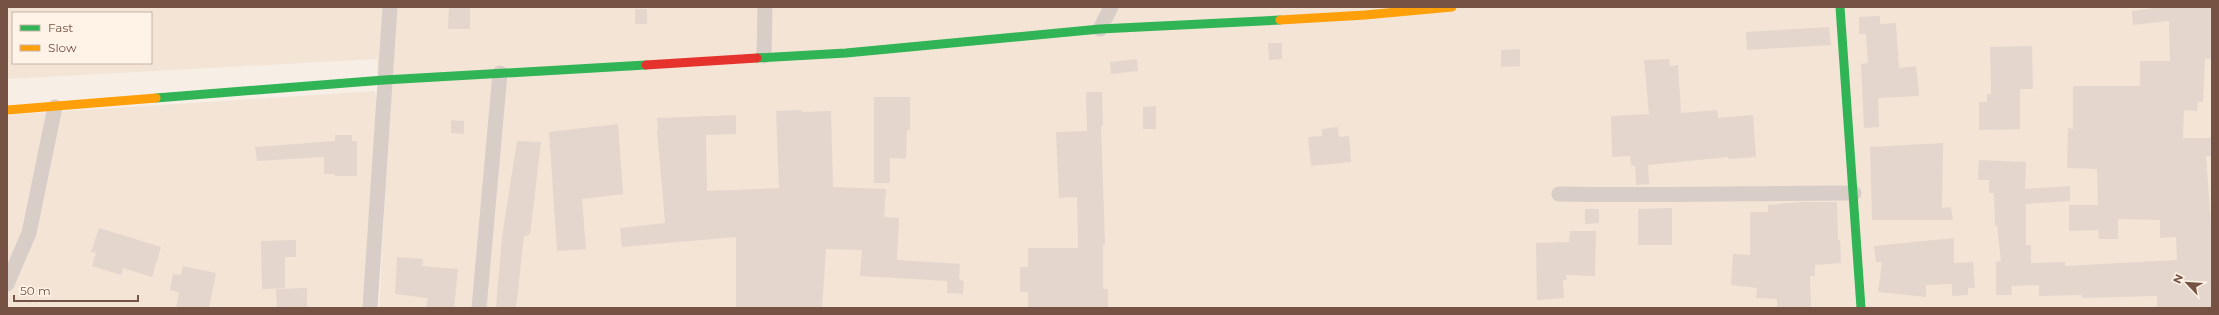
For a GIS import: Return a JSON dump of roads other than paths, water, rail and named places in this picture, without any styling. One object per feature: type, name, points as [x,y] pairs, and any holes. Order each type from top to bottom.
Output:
[{"type":"street","points":[[370,308],[390,7]]},
{"type":"street","points":[[764,56],[765,7]]},
{"type":"street","points":[[1100,29],[1111,7]]},
{"type":"street","points":[[7,110],[384,80],[764,56],[846,53],[1100,29],[1365,14],[1452,7]]},
{"type":"street","points":[[1840,7],[1861,308]]},
{"type":"street","points":[[479,308],[500,73]]},
{"type":"street","points":[[7,284],[30,233],[55,106]]},
{"type":"street","points":[[1559,194],[1646,196],[1730,193],[1854,193]]}]
